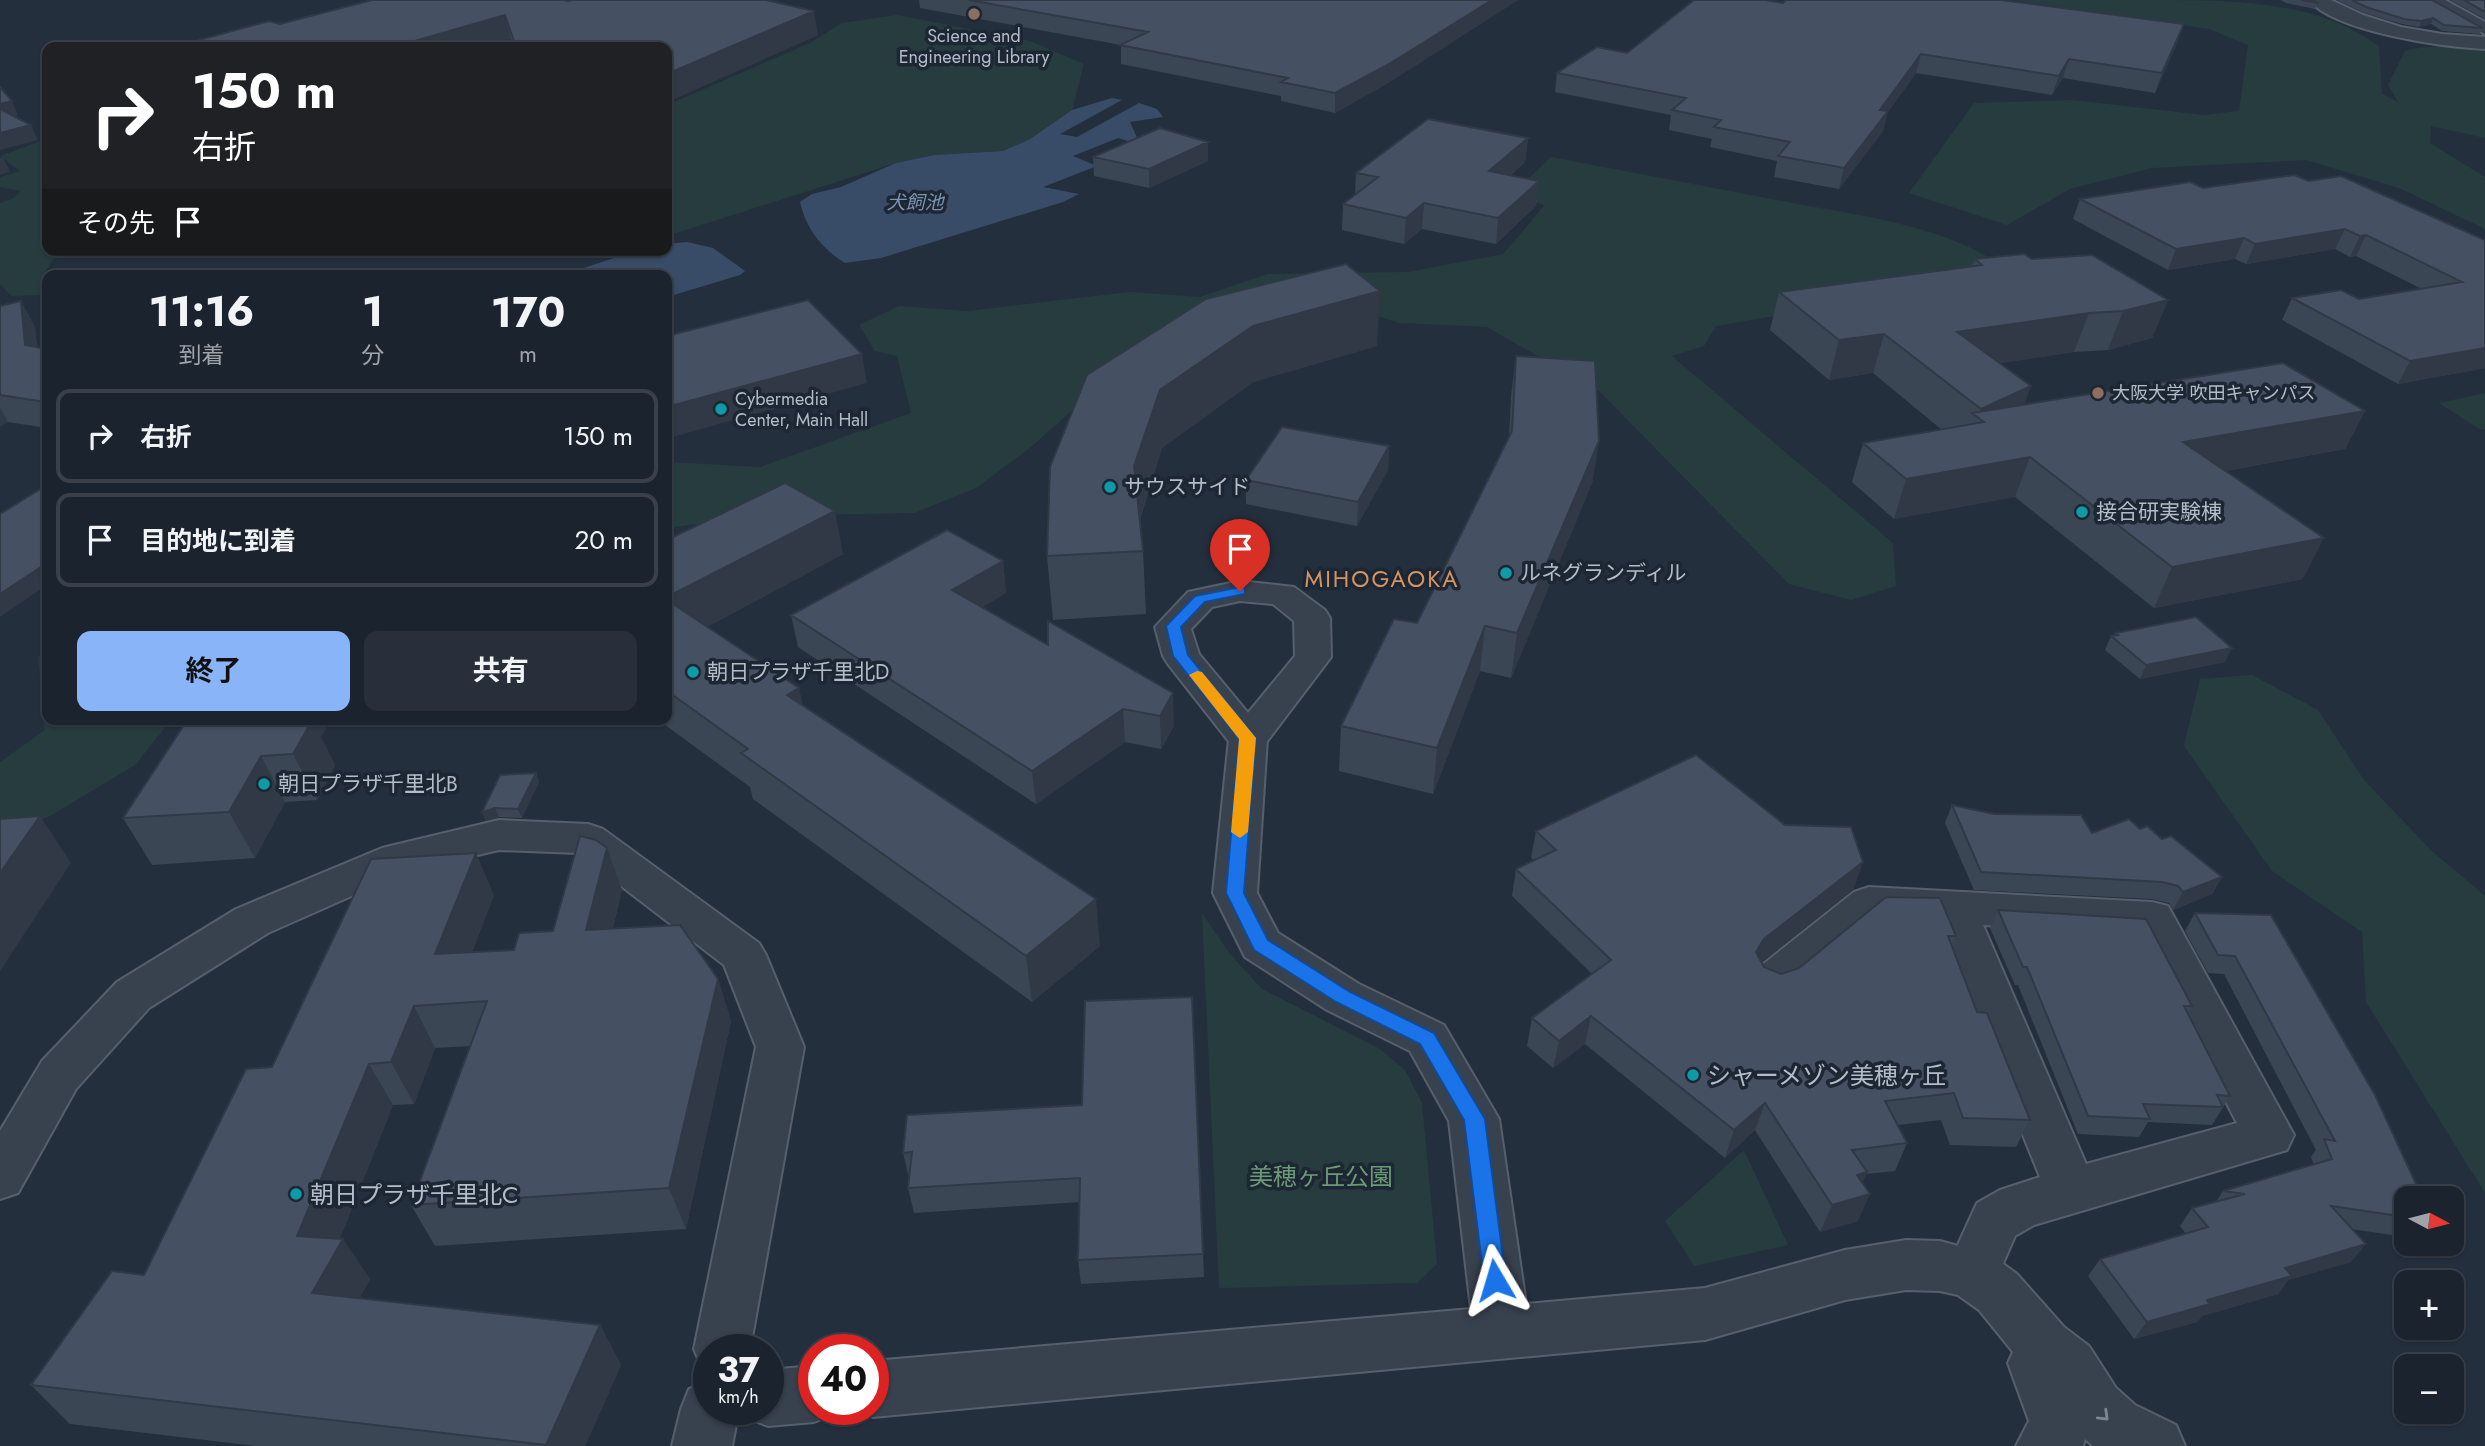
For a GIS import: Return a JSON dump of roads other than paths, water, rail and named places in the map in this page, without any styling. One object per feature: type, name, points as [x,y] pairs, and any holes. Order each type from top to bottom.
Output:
[{"type":"street","points":[[2318,0],[2344,16],[2436,40],[2485,43]]},
{"type":"street","points":[[2432,0],[2485,29]]},
{"type":"street","points":[[1248,738],[1235,893],[1261,945],[1343,997],[1427,1038],[1474,1119],[1502,1334]]},
{"type":"street","points":[[0,1177],[60,1074],[133,995],[252,921],[397,859],[499,835],[588,839],[743,954],[780,1047],[725,1334]]},
{"type":"street","points":[[1773,981],[1869,903],[2152,918],[2269,1135],[2019,1206],[1996,1220],[1972,1273]]},
{"type":"street","points":[[1953,907],[2072,1191]]},
{"type":"street","points":[[889,1388],[1705,1314],[1881,1268],[1906,1265],[1940,1266],[1972,1273],[2016,1311],[2044,1346],[2068,1365],[2095,1408],[2114,1426],[2155,1446]]},
{"type":"street","points":[[2044,1346],[2037,1363],[2059,1421],[2058,1434],[2046,1446]]},
{"type":"street","points":[[702,1446],[707,1425]]},
{"type":"water","name":"犬飼池","points":[[1112,98],[1122,100],[1060,134],[1077,137],[1139,103],[1157,109],[1163,117],[1130,122],[1138,140],[1131,142],[1118,138],[1073,156],[1097,166],[1043,187],[1079,194],[1063,202],[881,258],[845,263],[816,237],[806,221],[800,202],[812,194],[841,187],[896,163],[934,155],[1003,151],[1030,139],[1072,110]]},
{"type":"water","points":[[687,242],[713,248],[745,271],[740,275],[672,295],[672,270],[578,270],[620,256],[672,256],[672,244]]},
{"type":"place","name":"Science and Engineering Library","points":[[974,14]]},
{"type":"place","name":"大阪大学 吹田キャンパス","points":[[2098,393]]},
{"type":"place","name":"Cybermedia Center, Main Hall","points":[[721,409]]},
{"type":"place","name":"サウスサイド","points":[[1110,487]]},
{"type":"place","name":"接合研実験棟","points":[[2082,512]]},
{"type":"place","name":"ルネグランディル","points":[[1506,573]]},
{"type":"place","name":"朝日プラザ千里北D","points":[[693,672]]},
{"type":"place","name":"朝日プラザ千里北B","points":[[264,784]]},
{"type":"place","name":"シャーメゾン美穂ヶ丘","points":[[1693,1075]]},
{"type":"place","name":"朝日プラザ千里北C","points":[[296,1194]]},
{"type":"district","name":"MIHOGAOKA","points":[[1382,579]]},
{"type":"park label","name":"美穂ヶ丘公園","points":[[1321,1176]]}]
